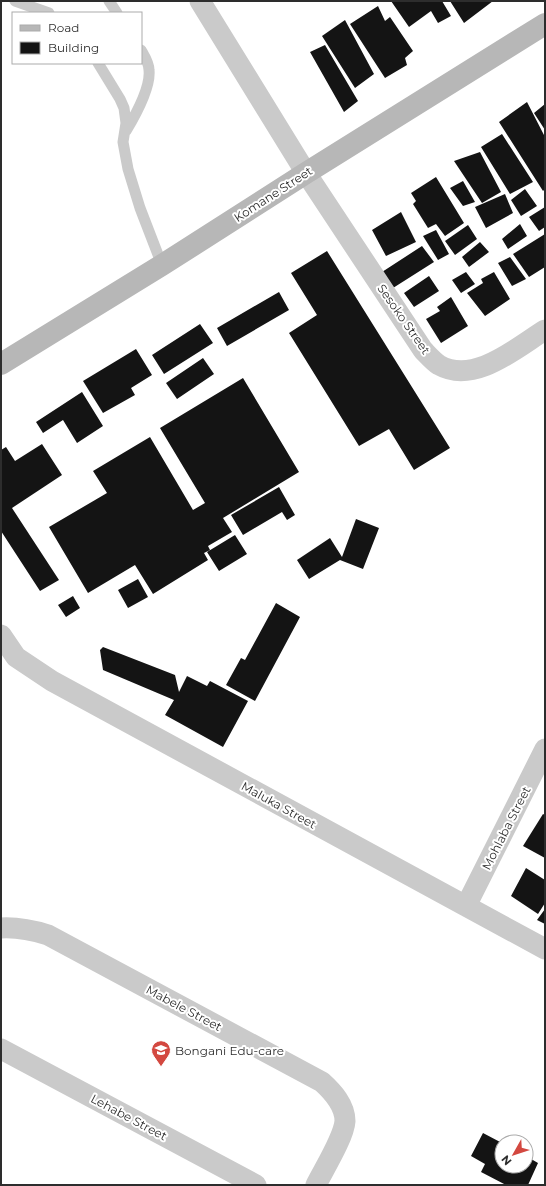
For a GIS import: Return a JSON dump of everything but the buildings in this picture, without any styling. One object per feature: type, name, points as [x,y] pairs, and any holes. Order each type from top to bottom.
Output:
[{"type":"street","name":"Sesoko Street","points":[[200,1],[306,173],[423,350],[438,364],[454,370],[469,370],[489,366],[545,330]]},
{"type":"street","name":"Komane Street","points":[[1,364],[162,265],[545,24]]},
{"type":"street","points":[[1,635],[8,661]]},
{"type":"street","name":"Maluka Street","points":[[8,661],[52,681],[545,949]]},
{"type":"street","name":"Mohlaba Street","points":[[466,906],[545,749]]},
{"type":"street","name":"Mabele Street","points":[[1,928],[10,927],[29,929],[48,935],[322,1082],[333,1092],[341,1104],[345,1120],[341,1135],[316,1185]]},
{"type":"street","name":"Lehabe Street","points":[[1,1049],[256,1185]]},
{"type":"lane","points":[[15,1],[46,12]]},
{"type":"lane","points":[[109,1],[116,12]]},
{"type":"lane","points":[[125,132],[134,118],[147,86],[150,71],[147,59],[142,52]]},
{"type":"lane","points":[[99,64],[124,108],[126,123],[123,142],[128,169],[140,208],[162,265]]},
{"type":"place","name":"Bongani Edu-care","points":[[161,1067]]}]
